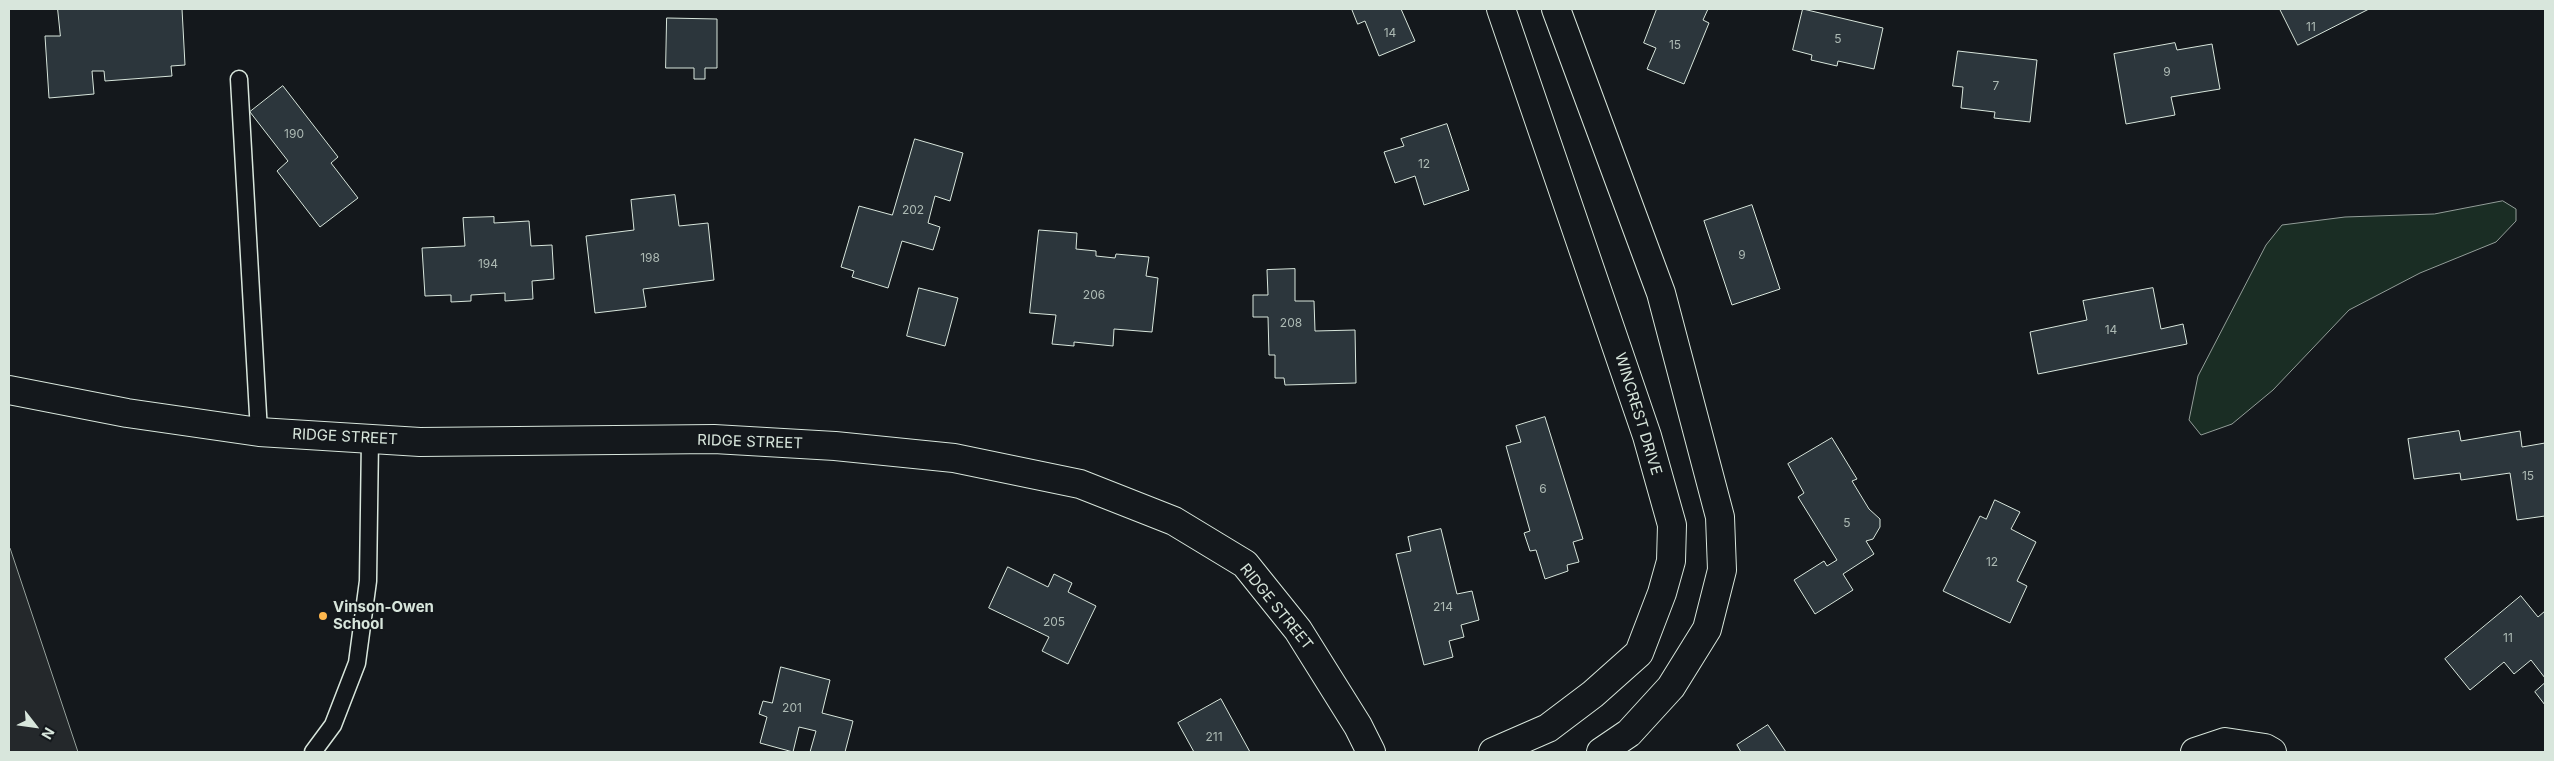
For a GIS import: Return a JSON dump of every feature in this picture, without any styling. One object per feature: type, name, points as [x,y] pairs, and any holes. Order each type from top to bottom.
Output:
[{"type":"street","name":"WINCREST DRIVE","points":[[1493,752],[1548,728],[1593,694],[1639,653],[1662,593],[1671,561],[1672,525],[1647,436],[1501,9]]},
{"type":"street","points":[[1556,9],[1661,293],[1720,517],[1722,570],[1707,629],[1671,687],[1629,733],[1600,752]]},
{"type":"street","name":"RIDGE STREET","points":[[9,390],[127,413],[259,432],[370,439],[474,442],[714,439],[826,445],[954,458],[1080,484],[1174,520],[1245,564],[1298,630],[1358,726],[1372,752]]},
{"type":"street","points":[[2195,752],[2226,742],[2265,748],[2272,752]]},
{"type":"lane","points":[[239,80],[259,432]]},
{"type":"lane","points":[[313,752],[333,725],[357,663],[368,581],[370,439]]},
{"type":"green space","points":[[2503,201],[2516,209],[2516,221],[2496,242],[2420,273],[2349,310],[2273,390],[2232,424],[2201,435],[2189,420],[2198,376],[2266,245],[2282,225],[2345,217],[2434,214]]},
{"type":"shaded area","points":[[10,548],[78,752],[9,752]]},
{"type":"building","points":[[58,9],[182,9],[185,65],[171,66],[172,76],[105,81],[104,71],[92,71],[94,94],[49,98],[45,36],[60,36]]},
{"type":"building","points":[[1352,9],[1401,9],[1415,41],[1379,56],[1365,21],[1358,24]]},
{"type":"building","points":[[1657,9],[1708,9],[1703,20],[1709,23],[1684,84],[1647,69],[1656,48],[1644,43]]},
{"type":"building","points":[[1803,9],[1883,28],[1874,69],[1838,61],[1837,66],[1811,60],[1812,55],[1793,50]]},
{"type":"building","points":[[2280,9],[2369,9],[2298,45]]},
{"type":"building","points":[[667,18],[717,19],[717,68],[705,68],[705,79],[694,79],[694,68],[666,68]]},
{"type":"building","points":[[2175,43],[2177,50],[2212,44],[2220,89],[2171,97],[2175,115],[2126,124],[2114,54]]},
{"type":"building","points":[[1958,51],[2037,60],[2030,122],[1994,118],[1995,112],[1961,108],[1963,87],[1953,86]]},
{"type":"building","points":[[283,86],[338,157],[331,163],[358,198],[320,227],[277,171],[288,161],[250,112]]},
{"type":"building","points":[[1447,124],[1469,190],[1424,205],[1415,176],[1395,183],[1384,152],[1404,146],[1401,139]]},
{"type":"building","points":[[915,139],[963,153],[950,201],[935,196],[928,223],[940,227],[933,250],[902,241],[888,288],[852,277],[854,271],[841,267],[859,206],[892,215]]},
{"type":"building","points":[[675,195],[679,226],[708,223],[714,280],[643,289],[646,307],[595,313],[586,236],[634,230],[631,200]]},
{"type":"building","points":[[1752,205],[1780,289],[1732,305],[1704,221]]},
{"type":"building","points":[[494,217],[494,223],[529,221],[531,246],[552,245],[554,279],[532,281],[533,299],[505,301],[505,293],[471,295],[471,301],[451,302],[451,295],[425,296],[422,248],[465,246],[463,218]]},
{"type":"building","points":[[1039,230],[1077,233],[1076,249],[1096,251],[1096,256],[1115,258],[1116,254],[1149,257],[1146,276],[1158,278],[1152,332],[1114,329],[1113,346],[1074,342],[1074,346],[1052,344],[1056,315],[1030,313]]},
{"type":"building","points":[[1295,269],[1295,301],[1314,301],[1315,331],[1355,330],[1356,383],[1285,385],[1284,378],[1275,378],[1275,355],[1269,355],[1268,317],[1253,317],[1253,295],[1268,295],[1267,270]]},
{"type":"building","points":[[919,288],[958,298],[945,346],[907,336]]},
{"type":"building","points":[[2153,288],[2161,329],[2183,324],[2187,344],[2038,374],[2030,332],[2087,320],[2083,301]]},
{"type":"building","points":[[1545,417],[1583,539],[1573,542],[1579,562],[1567,565],[1568,571],[1545,579],[1536,550],[1530,551],[1524,533],[1530,531],[1506,446],[1521,442],[1516,426]]},
{"type":"building","points":[[2459,431],[2461,441],[2520,431],[2522,447],[2545,443],[2545,516],[2517,520],[2510,473],[2461,480],[2460,473],[2414,479],[2408,439]]},
{"type":"building","points":[[1832,438],[1857,479],[1852,481],[1869,509],[1880,519],[1880,527],[1873,539],[1866,541],[1874,554],[1843,574],[1853,590],[1815,614],[1794,580],[1824,561],[1827,566],[1837,560],[1798,497],[1804,493],[1788,464]]},
{"type":"building","points":[[1995,500],[2020,512],[2011,529],[2036,542],[2017,581],[2027,586],[2010,623],[1943,591],[1980,516],[1986,519]]},
{"type":"building","points":[[1441,529],[1457,594],[1472,591],[1479,620],[1461,625],[1464,637],[1449,641],[1453,657],[1424,665],[1396,554],[1411,551],[1408,537]]},
{"type":"building","points":[[1008,567],[1048,587],[1054,574],[1072,583],[1068,592],[1096,606],[1068,664],[1042,651],[1049,637],[989,608]]},
{"type":"building","points":[[2521,596],[2538,617],[2545,611],[2545,678],[2531,660],[2514,674],[2504,662],[2470,690],[2445,659]]},
{"type":"building","points":[[781,667],[830,680],[822,713],[853,721],[845,752],[810,752],[816,731],[799,727],[793,752],[760,743],[767,717],[759,714],[763,701],[772,703]]},
{"type":"building","points":[[2545,683],[2545,705],[2535,692]]},
{"type":"building","points":[[1221,699],[1250,752],[1194,752],[1178,723]]},
{"type":"building","points":[[1768,725],[1786,752],[1741,752],[1737,745]]},
{"type":"place","name":"Vinson-Owen School","points":[[323,616]]}]
